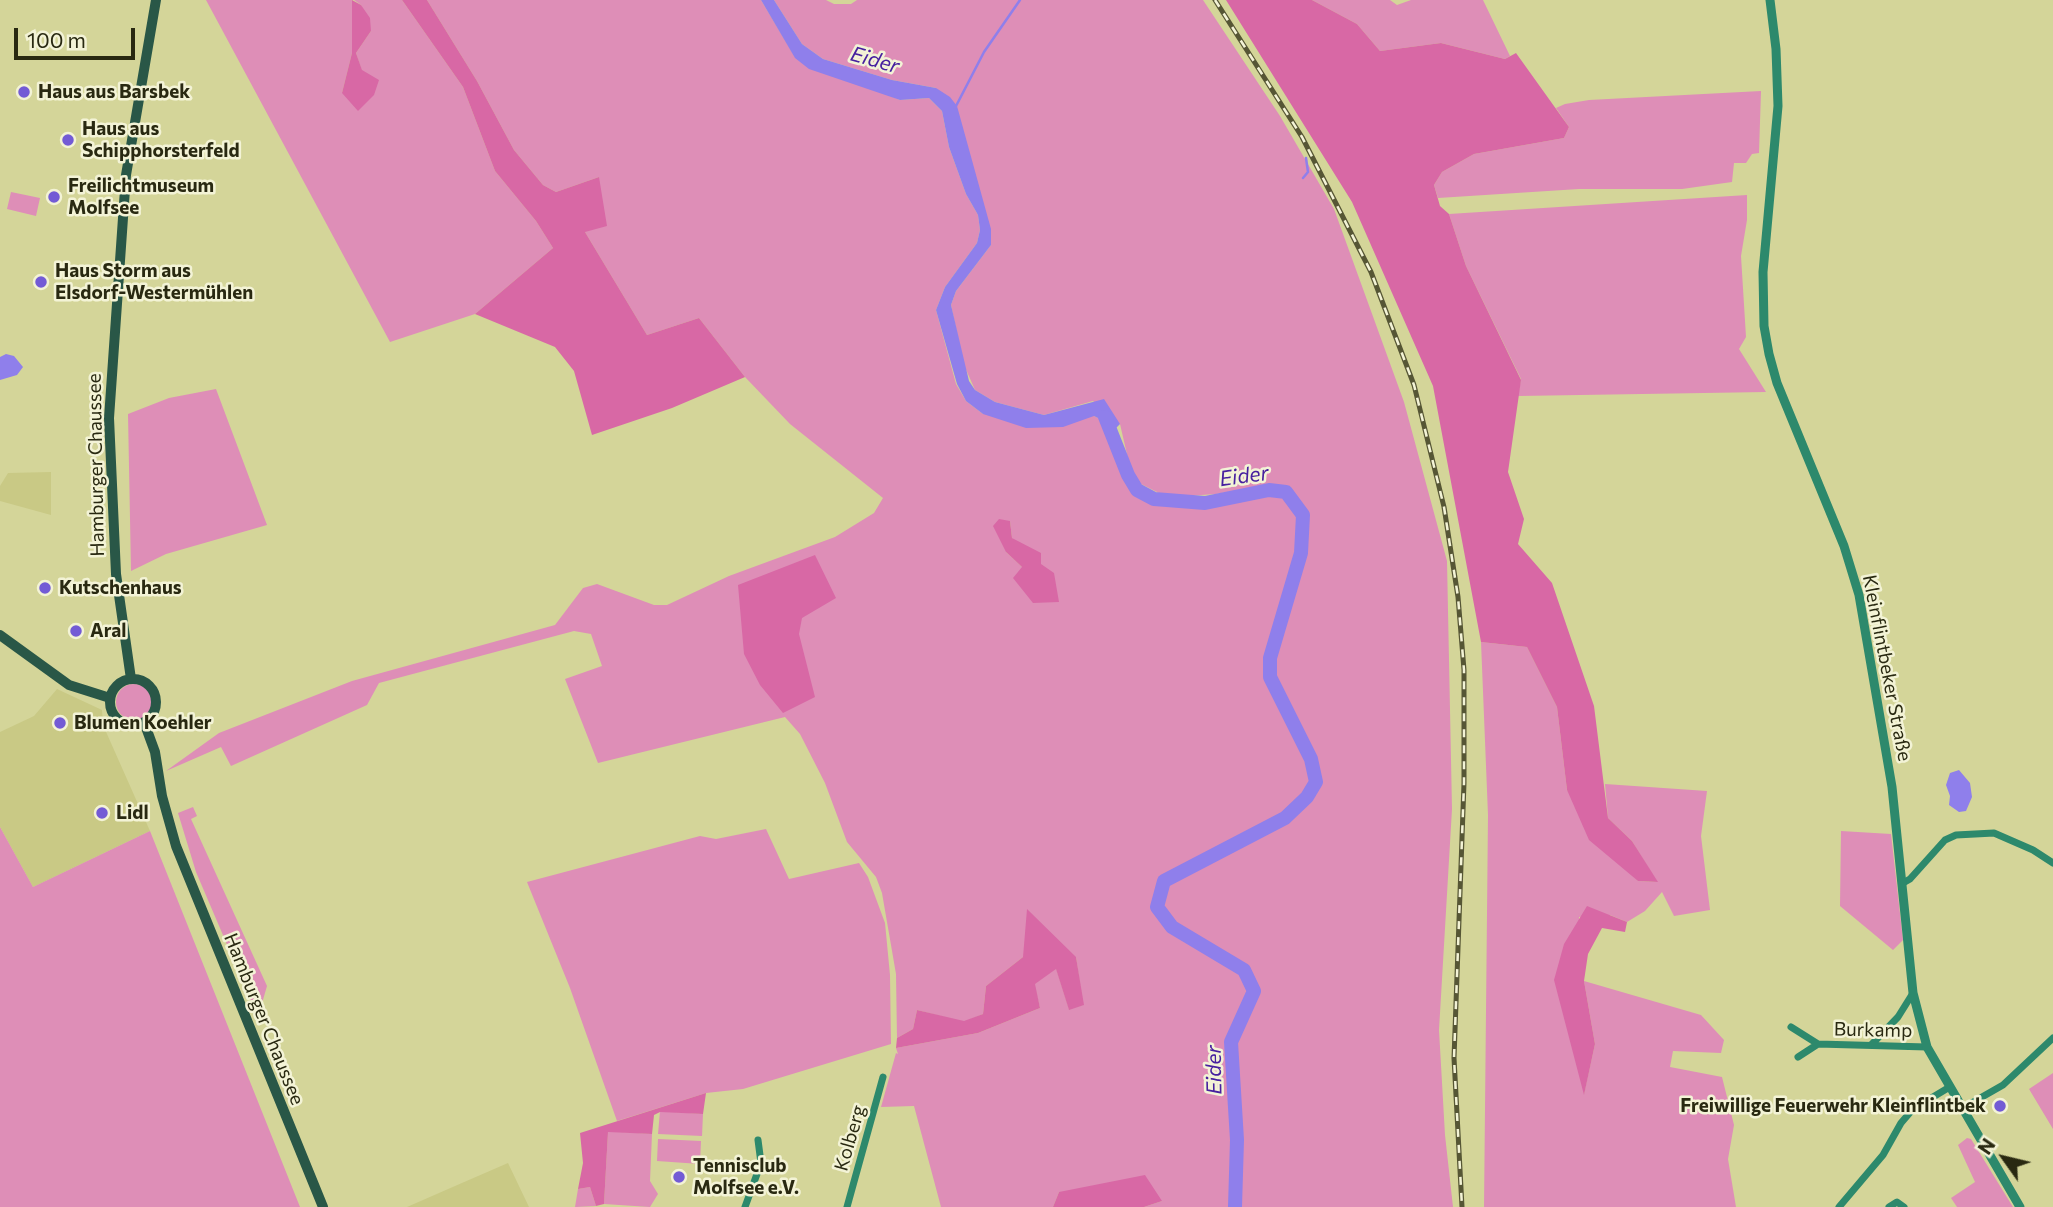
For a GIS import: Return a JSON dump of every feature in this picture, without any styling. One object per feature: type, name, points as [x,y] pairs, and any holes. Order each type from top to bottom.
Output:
[{"type":"main road","name":"Hamburger Chaussee","points":[[131,679],[116,574],[109,418],[126,175],[156,0]]},
{"type":"main road","points":[[0,635],[69,684],[110,698]]},
{"type":"main road","points":[[131,679],[146,683],[155,695],[154,711],[144,722],[131,725],[119,720],[112,710],[110,698],[117,685],[131,679]]},
{"type":"main road","name":"Hamburger Chaussee","points":[[144,722],[155,752],[162,796],[176,846],[214,945],[323,1207]]},
{"type":"street","name":"Kleinflintbeker Straße","points":[[1770,0],[1778,82],[1763,272],[1764,326],[1777,383],[1844,546],[1859,595],[1892,787],[1913,993],[1927,1047],[1948,1088],[2020,1207]]},
{"type":"street","points":[[1903,883],[1910,879],[1945,839],[1956,835],[1994,833],[2053,863]]},
{"type":"street","points":[[1872,1044],[1898,1017],[1913,993]]},
{"type":"street","name":"Burkamp","points":[[1791,1027],[1818,1044],[1927,1047]]},
{"type":"street","points":[[1961,1109],[2003,1085],[2053,1038]]},
{"type":"street","name":"Burkamp","points":[[1798,1057],[1818,1044]]},
{"type":"street","name":"Kolberg","points":[[847,1207],[883,1077]]},
{"type":"street","points":[[1839,1207],[1883,1156],[1901,1123],[1913,1109],[1948,1088]]},
{"type":"street","points":[[745,1207],[761,1163],[758,1140]]},
{"type":"street","points":[[1889,1207],[1897,1202],[1904,1207]]},
{"type":"shaded area","points":[[206,0],[352,0],[352,53],[342,93],[362,71],[356,53],[371,31],[361,5],[354,0],[402,0],[463,87],[495,171],[536,221],[553,248],[475,314],[390,342]]},
{"type":"shaded area","points":[[352,0],[361,5],[370,18],[371,31],[356,53],[362,70],[379,80],[374,95],[358,111],[342,93],[352,53]]},
{"type":"shaded area","points":[[402,0],[427,0],[477,81],[514,150],[543,185],[556,192],[599,177],[607,226],[585,232],[647,335],[699,318],[745,377],[672,408],[592,435],[574,371],[555,347],[475,314],[553,248],[536,221],[495,171],[463,87]]},
{"type":"shaded area","points":[[427,0],[761,0],[795,57],[900,100],[929,98],[942,111],[949,147],[966,194],[978,215],[980,230],[977,243],[945,287],[936,310],[956,384],[966,401],[983,414],[1094,416],[1100,419],[1121,473],[1135,493],[1145,500],[1207,506],[1270,493],[1286,497],[1293,494],[1272,484],[1216,494],[1186,496],[1159,493],[1139,483],[1129,463],[1120,424],[1093,401],[1044,415],[995,402],[975,390],[964,365],[951,305],[956,291],[991,245],[936,88],[892,80],[823,59],[802,44],[774,0],[826,0],[834,4],[851,4],[857,0],[1203,0],[1280,116],[1334,209],[1404,402],[1447,561],[1452,809],[1439,1030],[1445,1135],[1453,1207],[1144,1207],[1162,1201],[1059,1192],[1053,1207],[941,1207],[914,1106],[881,1107],[896,1053],[898,1054],[896,1048],[978,1033],[1040,1008],[1034,984],[1056,968],[1069,1009],[1083,1005],[1076,957],[1023,957],[986,986],[983,1014],[964,1022],[917,1010],[913,1029],[897,1038],[896,974],[882,893],[876,877],[847,842],[825,783],[800,734],[785,717],[598,763],[565,679],[602,666],[591,634],[574,631],[379,683],[367,705],[231,766],[221,747],[166,771],[219,733],[352,681],[555,625],[583,588],[597,584],[654,605],[667,605],[729,576],[835,537],[874,513],[883,498],[790,424],[745,377],[699,318],[647,335],[585,232],[599,177],[556,192],[543,185],[514,150],[477,81]],"holes":[[[1010,521],[1012,538],[1041,564],[1022,567],[1006,552]]]},
{"type":"shaded area","points":[[761,0],[774,0],[802,44],[823,59],[892,80],[936,88],[950,97],[957,106],[991,229],[991,245],[956,291],[951,305],[969,381],[975,390],[995,402],[1044,415],[1104,399],[1120,424],[1108,436],[1100,419],[1094,416],[1063,427],[1026,428],[983,414],[966,401],[957,384],[936,310],[945,287],[977,243],[980,230],[978,215],[966,194],[949,147],[942,111],[929,98],[900,100],[809,69],[795,58]]},
{"type":"shaded area","points":[[1226,0],[1312,0],[1357,24],[1380,51],[1441,43],[1505,59],[1516,53],[1569,127],[1564,138],[1474,154],[1442,172],[1434,185],[1440,206],[1449,214],[1466,266],[1521,380],[1508,472],[1524,519],[1518,544],[1552,583],[1594,706],[1608,818],[1632,841],[1658,882],[1638,881],[1589,840],[1567,790],[1557,707],[1527,647],[1481,642],[1433,386],[1352,202]]},
{"type":"shaded area","points":[[1312,0],[1390,0],[1397,5],[1411,0],[1483,0],[1510,56],[1505,59],[1441,43],[1380,51],[1357,24]]},
{"type":"shaded area","points":[[1761,91],[1759,153],[1752,154],[1746,163],[1734,163],[1732,182],[1682,189],[1579,189],[1438,198],[1434,185],[1442,172],[1474,154],[1564,138],[1569,127],[1556,108],[1565,104],[1589,100]]},
{"type":"shaded area","points":[[11,192],[40,198],[36,216],[7,209]]},
{"type":"shaded area","points":[[1747,195],[1747,220],[1741,256],[1746,337],[1739,349],[1766,392],[1518,396],[1521,379],[1466,266],[1449,214]]},
{"type":"shaded area","points":[[6,354],[14,356],[23,367],[17,375],[0,380],[0,357]]},
{"type":"shaded area","points":[[216,389],[267,525],[166,554],[131,571],[128,414],[169,398]]},
{"type":"shaded area","points":[[51,472],[51,515],[0,501],[0,486],[8,473]]},
{"type":"shaded area","points":[[999,519],[1010,521],[1012,538],[1041,553],[1041,564],[1054,573],[1059,602],[1033,603],[1013,578],[1022,567],[1006,552],[993,526]]},
{"type":"shaded area","points":[[815,555],[836,598],[802,618],[799,634],[815,697],[783,713],[760,685],[744,654],[738,585]]},
{"type":"shaded area","points":[[1481,642],[1527,647],[1557,707],[1567,790],[1638,881],[1657,882],[1632,841],[1608,818],[1605,784],[1707,791],[1701,836],[1710,910],[1674,916],[1662,892],[1645,911],[1627,922],[1610,915],[1579,917],[1584,1094],[1595,1044],[1584,981],[1701,1015],[1724,1040],[1721,1053],[1673,1051],[1670,1067],[1722,1077],[1734,1125],[1728,1159],[1736,1207],[1484,1207],[1488,815]]},
{"type":"shaded area","points":[[134,684],[147,689],[152,702],[147,715],[134,720],[121,715],[116,702],[121,689]]},
{"type":"shaded area","points":[[57,689],[102,710],[103,725],[150,831],[33,887],[0,827],[0,732],[34,716]]},
{"type":"shaded area","points":[[1959,770],[1970,783],[1972,797],[1966,811],[1959,812],[1949,805],[1950,796],[1946,785],[1950,773]]},
{"type":"shaded area","points":[[193,807],[197,816],[191,819],[267,986],[258,1017],[196,872],[178,813]]},
{"type":"shaded area","points":[[0,827],[33,887],[150,831],[300,1207],[0,1207]]},
{"type":"shaded area","points":[[766,829],[789,879],[859,863],[868,877],[885,923],[890,975],[891,1044],[743,1089],[706,1093],[617,1121],[570,988],[527,882],[700,836],[716,839]]},
{"type":"shaded area","points":[[1841,831],[1891,834],[1903,940],[1893,950],[1840,906]]},
{"type":"shaded area","points":[[1587,906],[1627,922],[1625,932],[1602,928],[1588,954],[1584,981],[1595,1044],[1584,1095],[1554,980],[1564,944]]},
{"type":"shaded area","points":[[1027,909],[1076,957],[1084,1005],[1069,1010],[1056,969],[1035,984],[1040,1008],[978,1033],[896,1048],[897,1038],[913,1029],[917,1010],[964,1021],[983,1014],[986,986],[1023,957]]},
{"type":"shaded area","points":[[2053,1073],[2053,1129],[2029,1089]]},
{"type":"shaded area","points":[[706,1093],[703,1114],[660,1112],[654,1115],[652,1134],[608,1132],[604,1204],[596,1206],[590,1187],[578,1189],[583,1163],[580,1133]]},
{"type":"shaded area","points":[[660,1111],[703,1114],[702,1136],[658,1134]]},
{"type":"shaded area","points":[[608,1131],[652,1134],[650,1181],[658,1194],[650,1207],[604,1204]]},
{"type":"shaded area","points":[[1967,1138],[1971,1139],[2013,1207],[1957,1207],[1951,1198],[1975,1182],[1958,1145]]},
{"type":"shaded area","points":[[658,1139],[701,1141],[700,1164],[657,1161]]},
{"type":"shaded area","points":[[508,1163],[529,1207],[407,1207],[455,1186]]},
{"type":"shaded area","points":[[1145,1175],[1162,1201],[1144,1207],[1053,1207],[1059,1192]]},
{"type":"shaded area","points":[[590,1187],[596,1206],[575,1207],[578,1189]]},
{"type":"waterway","points":[[955,108],[984,52],[1020,0]]},
{"type":"waterway","points":[[1303,178],[1308,172],[1306,158]]},
{"type":"waterway","name":"Eider","points":[[1105,417],[1128,475],[1137,490],[1154,499],[1205,503],[1269,490],[1286,492],[1303,515],[1301,553],[1270,658],[1270,677],[1311,759],[1316,782],[1307,797],[1285,818],[1164,881],[1157,907],[1172,927],[1244,970],[1254,991],[1231,1042],[1237,1140],[1235,1207]]},
{"type":"railway","points":[[1215,0],[1302,137],[1371,272],[1414,385],[1444,507],[1458,597],[1464,670],[1464,783],[1454,1058],[1462,1207]]},
{"type":"place","name":"Haus aus Barsbek","points":[[24,92]]},
{"type":"place","name":"Haus aus Schipphorsterfeld","points":[[68,140]]},
{"type":"place","name":"Freilichtmuseum Molfsee","points":[[54,197]]},
{"type":"place","name":"Haus Storm aus Elsdorf-Westermühlen","points":[[41,282]]},
{"type":"place","name":"Kutschenhaus","points":[[45,588]]},
{"type":"place","name":"Aral","points":[[76,631]]},
{"type":"place","name":"Blumen Koehler","points":[[60,723]]},
{"type":"place","name":"Lidl","points":[[102,813]]},
{"type":"place","name":"Freiwillige Feuerwehr Kleinflintbek","points":[[2000,1106]]},
{"type":"place","name":"Tennisclub Molfsee e.V.","points":[[679,1177]]}]
